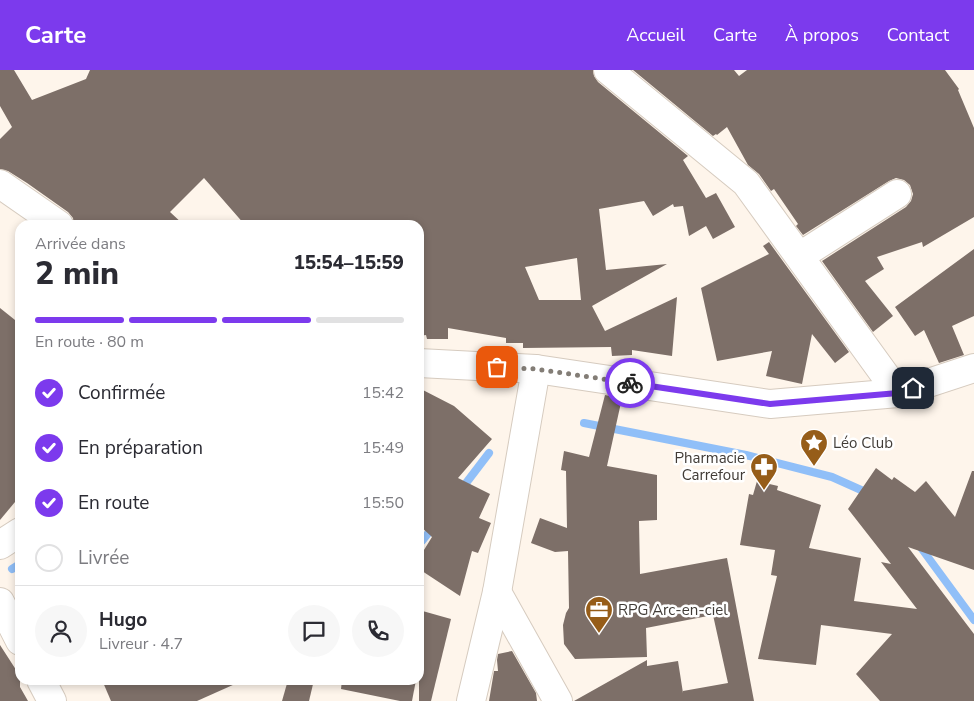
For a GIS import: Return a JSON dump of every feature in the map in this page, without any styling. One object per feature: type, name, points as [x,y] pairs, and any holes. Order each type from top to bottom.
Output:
[{"type":"street","points":[[608,70],[746,183],[898,393]]},
{"type":"street","points":[[0,184],[52,220]]},
{"type":"street","points":[[800,256],[897,194]]},
{"type":"street","points":[[424,363],[536,369],[770,404],[898,393],[974,368]]},
{"type":"street","points":[[471,701],[497,592],[536,369]]},
{"type":"street","points":[[0,545],[15,535]]},
{"type":"street","points":[[497,592],[558,701]]},
{"type":"street","points":[[0,602],[15,631]]},
{"type":"street","points":[[44,685],[52,701]]},
{"type":"building","points":[[0,70],[14,70],[32,100],[86,79],[90,70],[593,70],[598,82],[688,156],[683,160],[706,198],[716,193],[735,227],[713,239],[706,226],[689,236],[683,206],[674,207],[673,204],[653,216],[644,201],[599,209],[606,270],[667,264],[592,306],[605,331],[677,297],[672,356],[632,350],[632,355],[612,356],[611,347],[523,348],[523,343],[506,343],[506,338],[448,328],[448,339],[427,339],[426,335],[424,335],[424,220],[241,220],[204,178],[170,212],[179,220],[73,220],[68,212],[27,183],[8,171],[0,169],[0,139],[12,127],[0,106]],"holes":[[[577,258],[581,300],[539,300],[525,267]]]},
{"type":"building","points":[[633,70],[734,70],[739,76],[747,70],[945,70],[959,89],[974,128],[974,217],[923,247],[922,242],[877,257],[884,269],[865,281],[893,316],[873,332],[822,261],[906,207],[911,201],[913,194],[910,185],[904,180],[896,178],[889,181],[803,235],[796,226],[798,224],[774,189],[771,191],[759,174],[748,165],[727,127],[713,136]]},
{"type":"building","points":[[769,242],[849,352],[835,363],[812,334],[802,384],[766,376],[772,351],[717,361],[701,288],[769,254],[763,246]]},
{"type":"building","points":[[974,249],[974,316],[952,326],[964,355],[939,363],[924,330],[915,336],[895,307]]},
{"type":"building","points":[[0,308],[15,320],[15,502],[0,520]]},
{"type":"building","points":[[424,391],[454,406],[492,439],[458,478],[490,494],[479,518],[491,523],[478,553],[472,551],[460,596],[424,572],[424,550],[432,537],[424,530]]},
{"type":"building","points":[[605,395],[622,398],[607,466],[657,475],[657,520],[639,521],[640,574],[727,558],[754,701],[574,701],[647,660],[647,666],[678,661],[683,693],[683,691],[728,683],[713,615],[646,628],[647,657],[575,659],[564,644],[563,625],[569,608],[568,551],[555,552],[531,543],[540,518],[567,528],[566,471],[561,470],[564,451],[589,457]]},
{"type":"building","points":[[876,468],[892,480],[894,477],[915,492],[926,481],[955,517],[972,471],[974,471],[974,570],[908,547],[974,634],[974,701],[880,701],[856,674],[892,634],[821,625],[816,665],[758,659],[777,576],[771,575],[775,550],[740,545],[749,494],[753,495],[757,481],[778,486],[777,490],[821,505],[809,548],[861,558],[854,601],[917,609],[881,562],[891,564],[848,509]]},
{"type":"building","points":[[424,611],[451,619],[431,701],[419,701],[419,685],[424,685]]},
{"type":"building","points":[[0,645],[15,668],[15,685],[20,685],[28,701],[0,701]]},
{"type":"building","points":[[512,651],[536,693],[537,701],[489,701],[494,671],[498,671],[498,654]]},
{"type":"building","points":[[104,685],[233,685],[197,701],[111,701]]},
{"type":"building","points":[[287,685],[313,685],[309,701],[282,701]]},
{"type":"building","points":[[341,685],[415,685],[412,701],[400,701],[341,689]]},
{"type":"waterway","points":[[584,423],[746,455],[832,477],[870,494]]},
{"type":"waterway","points":[[460,491],[489,453]]},
{"type":"waterway","points":[[424,538],[434,526]]},
{"type":"waterway","points":[[919,545],[974,620]]},
{"type":"way so far","points":[[497,367],[536,369],[630,383]]},
{"type":"place","name":"Léo Club","points":[[814,467]]},
{"type":"place","name":"Pharmacie Carrefour","points":[[764,491]]},
{"type":"place","name":"RPG Arc-en-ciel","points":[[599,634]]},
{"type":"route","points":[[630,383],[770,404],[898,393],[913,388]]}]
